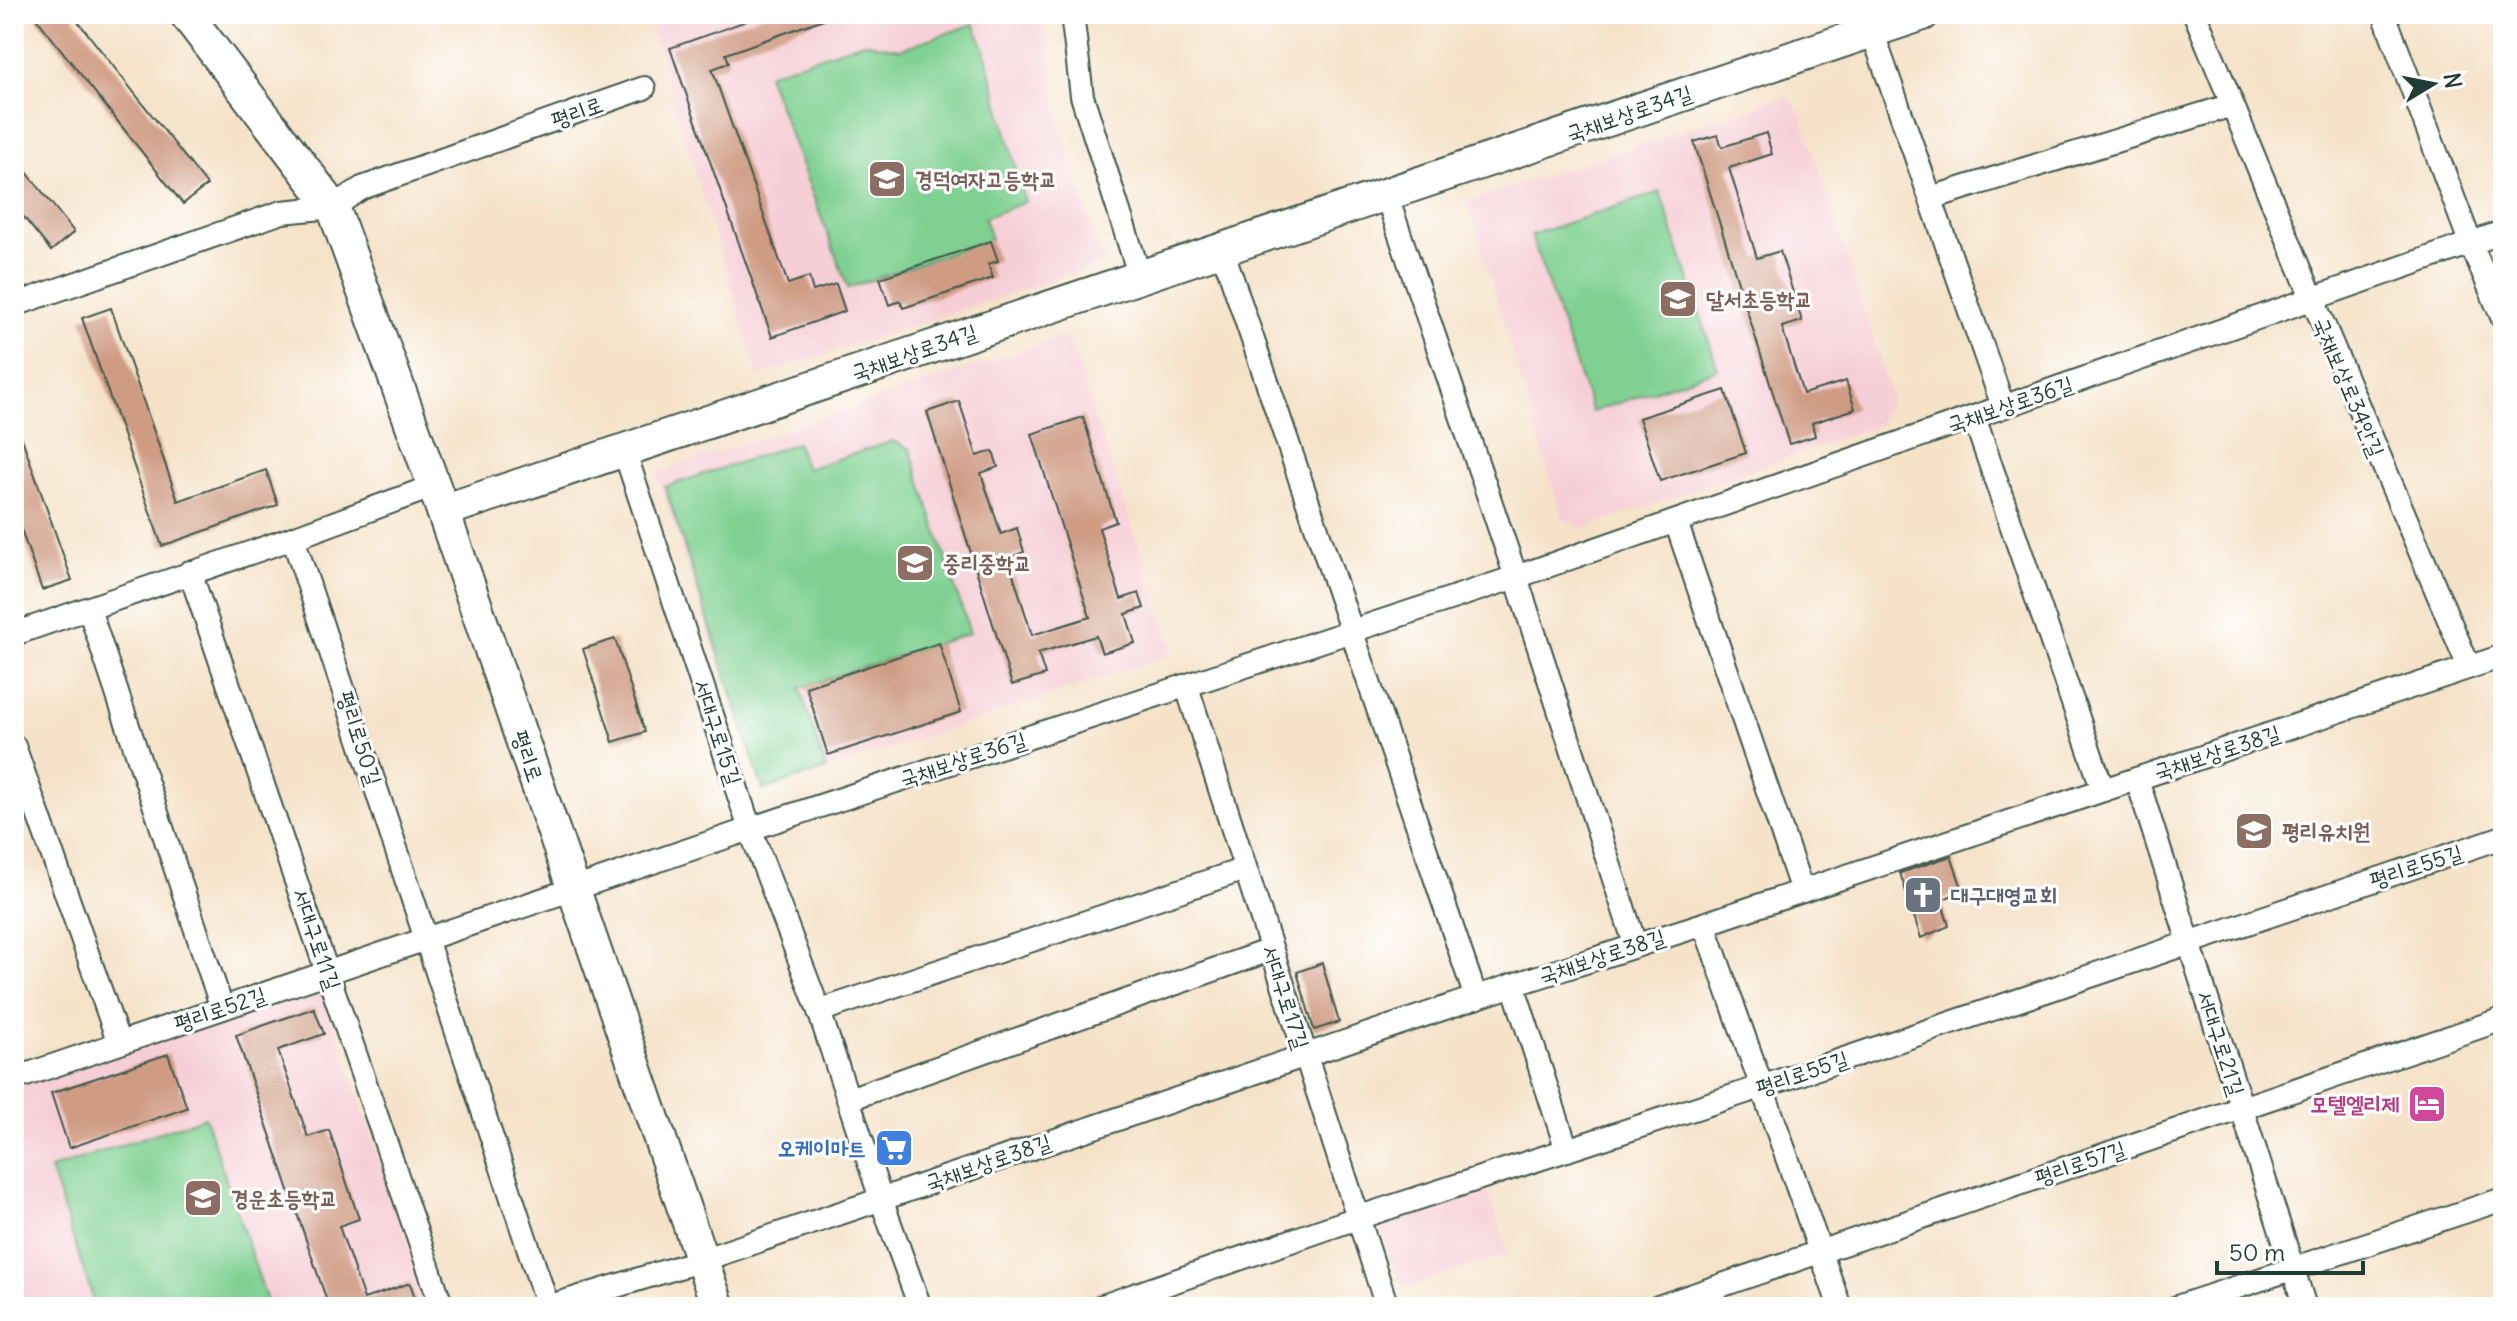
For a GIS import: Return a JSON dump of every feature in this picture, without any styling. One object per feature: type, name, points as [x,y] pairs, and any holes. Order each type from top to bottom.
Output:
[{"type":"main road","name":"평리로","points":[[186,14],[333,207],[438,498],[718,1307]]},
{"type":"main road","name":"국채보상로34길","points":[[438,498],[624,450],[1923,14]]},
{"type":"street","points":[[1072,14],[1082,96],[1140,277]]},
{"type":"street","name":"국채보상로34안길","points":[[2195,14],[2469,667]]},
{"type":"street","points":[[2384,14],[2470,242],[2503,319]]},
{"type":"street","points":[[1872,31],[2003,406]]},
{"type":"street","name":"평리로","points":[[333,207],[362,188],[644,88]]},
{"type":"street","points":[[1931,198],[2232,105]]},
{"type":"street","points":[[1386,194],[1516,577],[1635,944]]},
{"type":"street","points":[[14,305],[282,212],[333,207]]},
{"type":"street","name":"국채보상로36길","points":[[574,889],[1516,577],[2503,232]]},
{"type":"street","points":[[1222,249],[1476,998]]},
{"type":"street","points":[[1974,417],[2103,790]]},
{"type":"street","name":"서대구로15길","points":[[624,450],[750,829],[819,1011],[920,1307]]},
{"type":"street","points":[[14,634],[293,538],[438,498]]},
{"type":"street","points":[[1676,522],[1802,891]]},
{"type":"street","name":"평리로50길","points":[[293,538],[426,939]]},
{"type":"street","name":"서대구로11길","points":[[190,572],[442,1307]]},
{"type":"street","points":[[89,609],[222,1008]]},
{"type":"street","name":"국채보상로38길","points":[[548,1307],[702,1260],[1635,944],[1704,924],[2503,656]]},
{"type":"street","name":"서대구로17길","points":[[1187,687],[1387,1307]]},
{"type":"street","points":[[14,746],[119,1043]]},
{"type":"street","name":"서대구로21길","points":[[2137,779],[2305,1307]]},
{"type":"street","name":"평리로55길","points":[[1100,1307],[1357,1218],[1761,1087],[2503,837]]},
{"type":"street","points":[[819,1011],[1245,869]]},
{"type":"street","name":"평리로52길","points":[[16,1073],[119,1043],[574,889]]},
{"type":"street","points":[[1704,924],[1840,1307]]},
{"type":"street","points":[[426,939],[548,1307]]},
{"type":"street","points":[[849,1099],[1270,950]]},
{"type":"street","points":[[1513,985],[1567,1150]]},
{"type":"street","name":"평리로57길","points":[[1658,1307],[2503,1019]]},
{"type":"street","points":[[2177,1307],[2503,1199]]},
{"type":"shaded area","name":"경덕여자고등학교","points":[[682,14],[1042,14],[1059,121],[1095,238],[1107,262],[758,376],[650,25]]},
{"type":"shaded area","name":"달서초등학교","points":[[1788,96],[1801,114],[1891,396],[1880,425],[1581,529],[1562,518],[1467,202]]},
{"type":"shaded area","name":"중리중학교","points":[[1068,335],[1174,654],[762,791],[656,473]]},
{"type":"shaded area","name":"경운초등학교","points":[[320,985],[430,1307],[14,1307],[14,1089]]},
{"type":"shaded area","points":[[1486,1186],[1508,1254],[1403,1288],[1376,1224]]},
{"type":"green space","points":[[974,24],[984,48],[1025,202],[984,218],[991,239],[848,288],[767,74],[863,42],[900,49]]},
{"type":"green space","points":[[1660,192],[1718,369],[1592,412],[1531,235]]},
{"type":"green space","points":[[893,441],[910,449],[970,633],[800,688],[826,769],[763,790],[665,487],[797,443],[806,469]]},
{"type":"green space","points":[[205,1117],[269,1307],[96,1307],[50,1169]]},
{"type":"building","points":[[33,14],[72,14],[207,185],[183,204]]},
{"type":"building","points":[[766,14],[832,16],[726,54],[729,63],[712,69],[788,284],[809,277],[813,291],[836,284],[845,311],[772,337],[670,48]]},
{"type":"building","points":[[1766,133],[1772,154],[1729,168],[1757,258],[1780,251],[1802,321],[1782,327],[1803,394],[1846,381],[1855,409],[1812,423],[1815,436],[1789,444],[1694,142],[1718,135],[1722,147]]},
{"type":"building","points":[[14,156],[74,232],[51,251],[14,205]]},
{"type":"building","points":[[991,241],[998,261],[988,264],[993,278],[903,308],[900,301],[889,305],[880,278]]},
{"type":"building","points":[[111,308],[178,501],[266,470],[278,505],[162,546],[82,318]]},
{"type":"building","points":[[1725,390],[1746,453],[1660,481],[1639,418]]},
{"type":"building","points":[[959,401],[977,456],[993,451],[998,467],[981,473],[1001,534],[1017,528],[1024,552],[1008,558],[1032,635],[1090,617],[1032,434],[1083,417],[1116,522],[1099,528],[1121,599],[1139,593],[1144,608],[1126,614],[1135,643],[1102,653],[1096,636],[1038,653],[1045,675],[1012,685],[927,412]]},
{"type":"building","points":[[14,422],[72,580],[42,590],[14,509]]},
{"type":"building","points":[[615,639],[645,732],[613,742],[583,649]]},
{"type":"building","points":[[939,643],[961,712],[828,755],[806,687]]},
{"type":"building","name":"대구대영교회","points":[[1951,856],[1963,891],[1941,900],[1949,926],[1921,938],[1900,873]]},
{"type":"building","points":[[1322,963],[1339,1022],[1314,1030],[1297,972]]},
{"type":"building","points":[[314,1008],[324,1034],[278,1050],[308,1137],[329,1130],[359,1219],[339,1226],[364,1299],[410,1283],[418,1307],[329,1307],[236,1035]]},
{"type":"building","points":[[168,1054],[187,1108],[69,1148],[51,1093]]},
{"type":"place","name":"경덕여자고등학교","points":[[887,179]]},
{"type":"place","name":"달서초등학교","points":[[1678,299]]},
{"type":"place","name":"중리중학교","points":[[915,563]]},
{"type":"place","name":"평리유치원","points":[[2254,831]]},
{"type":"place","name":"대구대영교회","points":[[1923,895]]},
{"type":"place","name":"모텔엘리제","points":[[2427,1104]]},
{"type":"place","name":"오케이마트","points":[[894,1148]]},
{"type":"place","name":"경운초등학교","points":[[203,1198]]}]
